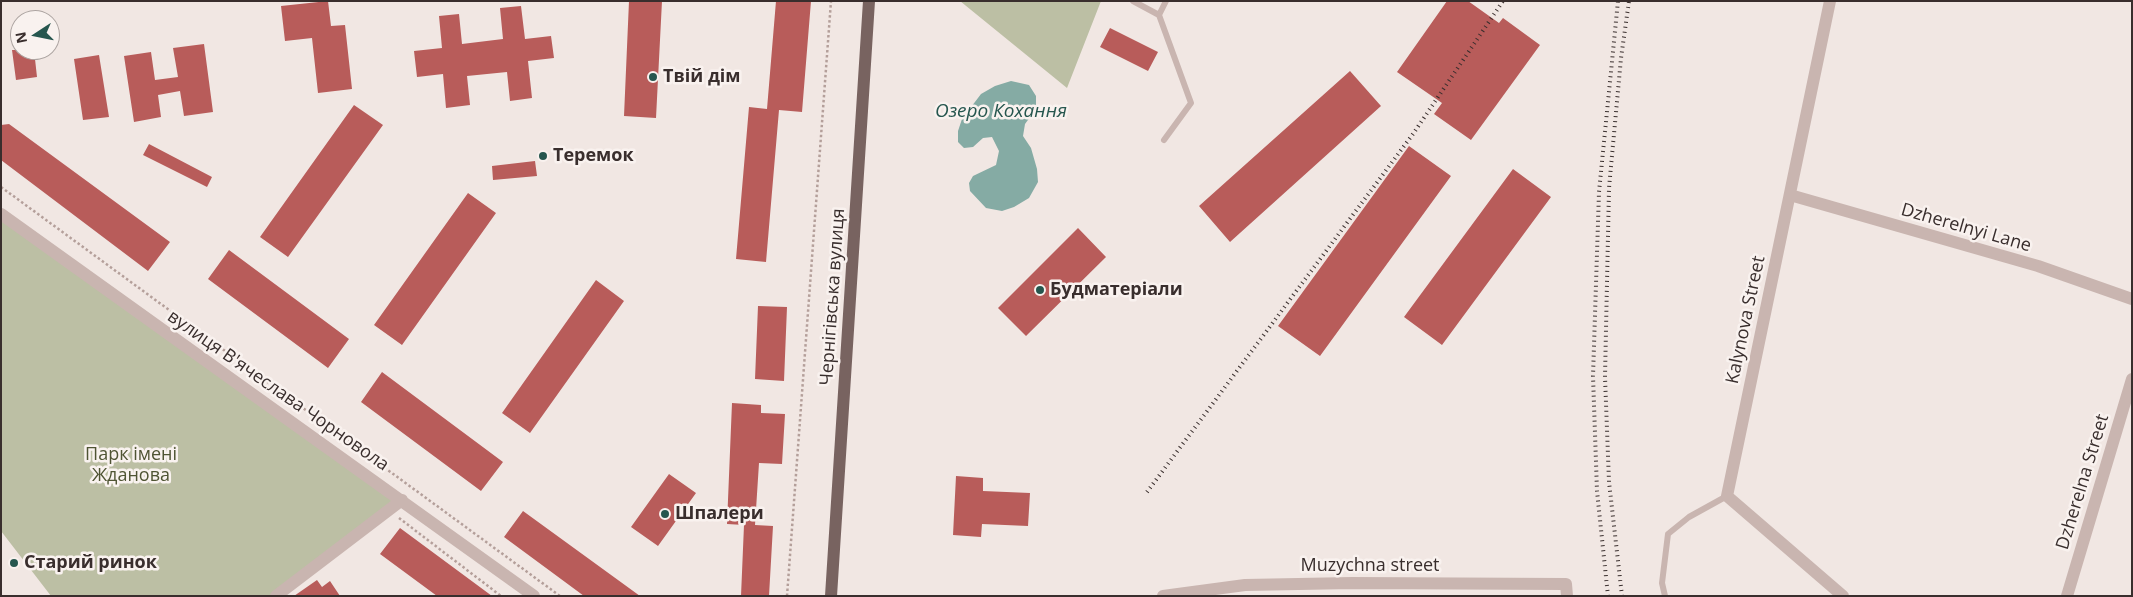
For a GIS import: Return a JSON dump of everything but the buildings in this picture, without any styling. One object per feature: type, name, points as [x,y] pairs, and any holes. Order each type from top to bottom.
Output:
[{"type":"main road","name":"Чернігівська вулиця","points":[[831,596],[869,1]]},
{"type":"street","name":"Kalynova Street","points":[[1727,496],[1830,1]]},
{"type":"street","name":"Dzherelnyi Lane","points":[[1790,195],[2038,266],[2132,299]]},
{"type":"street","name":"вулиця В'ячеслава Чорновола","points":[[1,214],[534,596]]},
{"type":"street","name":"Dzherelna Street","points":[[2067,596],[2132,379]]},
{"type":"street","points":[[1727,496],[1843,596]]},
{"type":"street","points":[[276,596],[402,500]]},
{"type":"street","name":"Muzychna street","points":[[1163,596],[1245,586],[1381,583],[1566,584],[1568,596]]},
{"type":"lane","points":[[1133,1],[1159,15],[1191,104],[1164,140]]},
{"type":"lane","points":[[1159,15],[1166,1]]},
{"type":"lane","points":[[1665,596],[1662,583],[1668,534],[1689,517],[1727,496]]},
{"type":"path","points":[[787,596],[831,1]]},
{"type":"path","points":[[1,187],[560,596]]},
{"type":"path","points":[[389,510],[501,596]]},
{"type":"green space","points":[[960,1],[1101,1],[1067,88]]},
{"type":"green space","name":"Парк імені Жданова","points":[[1,214],[402,500],[276,596],[51,596],[1,531]]},
{"type":"water","name":"Озеро Кохання","points":[[1011,81],[1029,85],[1036,96],[1036,109],[1025,124],[1023,136],[1031,148],[1037,169],[1038,182],[1029,198],[1014,207],[1002,211],[986,208],[970,191],[969,183],[973,176],[996,165],[999,151],[992,137],[983,138],[973,147],[964,148],[958,142],[958,131],[962,119],[981,94],[995,86]]},
{"type":"railway","points":[[1147,492],[1413,134],[1503,1]]},
{"type":"railway","points":[[1608,596],[1597,491],[1593,376],[1599,192],[1618,1]]},
{"type":"railway","points":[[1622,596],[1609,482],[1605,377],[1609,188],[1621,58],[1629,1]]},
{"type":"place","name":"Твій дім","points":[[653,77]]},
{"type":"place","name":"Теремок","points":[[543,156]]},
{"type":"place","name":"Будматеріали","points":[[1040,290]]},
{"type":"place","name":"Шпалери","points":[[665,514]]},
{"type":"place","name":"Старий ринок","points":[[14,563]]}]
